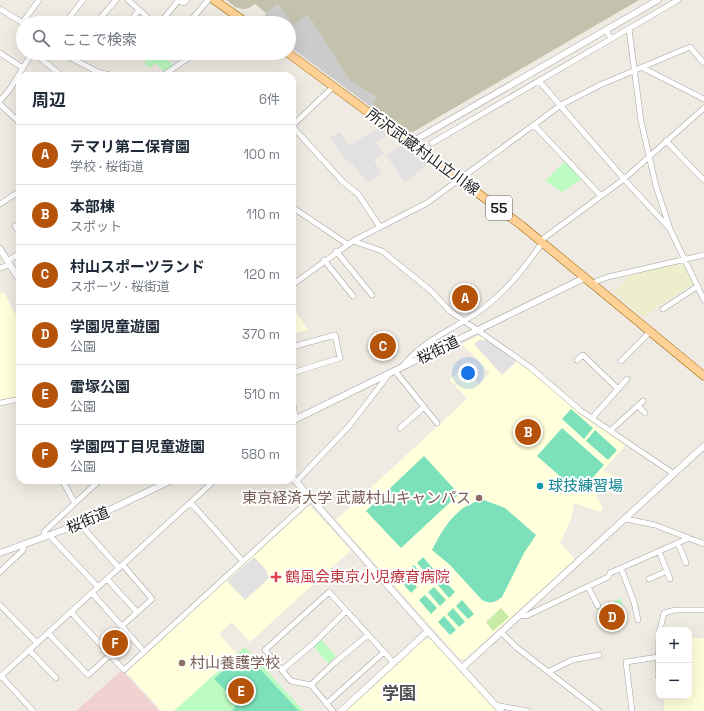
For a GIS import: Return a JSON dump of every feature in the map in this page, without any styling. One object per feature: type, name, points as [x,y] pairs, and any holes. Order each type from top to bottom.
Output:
[{"type":"main road","points":[[214,0],[235,16]]},
{"type":"main road","name":"所沢武蔵村山立川線","points":[[296,59],[521,224],[584,278],[704,376]]},
{"type":"street","points":[[28,16],[39,0]]},
{"type":"street","points":[[71,16],[83,0]]},
{"type":"street","points":[[102,16],[116,0]]},
{"type":"street","points":[[128,0],[146,16]]},
{"type":"street","points":[[166,16],[178,1],[184,3],[187,0]]},
{"type":"street","points":[[195,16],[208,0]]},
{"type":"street","points":[[410,143],[658,0]]},
{"type":"street","points":[[432,143],[678,0]]},
{"type":"street","points":[[0,9],[16,19]]},
{"type":"street","points":[[134,16],[139,10]]},
{"type":"street","points":[[629,29],[641,121],[649,157],[670,229],[704,300]]},
{"type":"street","points":[[606,30],[611,39]]},
{"type":"street","points":[[296,282],[336,251],[352,241],[427,204],[561,105],[600,85],[690,47],[704,63]]},
{"type":"street","points":[[0,53],[23,68]]},
{"type":"street","points":[[21,72],[28,60]]},
{"type":"street","points":[[42,60],[57,72]]},
{"type":"street","points":[[75,60],[98,72]]},
{"type":"street","points":[[168,72],[186,60]]},
{"type":"street","points":[[643,68],[704,99]]},
{"type":"street","points":[[16,79],[0,103],[16,119]]},
{"type":"street","points":[[539,81],[624,180],[670,229]]},
{"type":"street","points":[[296,122],[334,86]]},
{"type":"street","points":[[479,104],[484,112]]},
{"type":"street","points":[[402,367],[412,353],[484,307],[515,280],[541,242],[624,180],[704,108]]},
{"type":"street","points":[[534,125],[601,196]]},
{"type":"street","points":[[296,130],[343,182],[358,194],[380,227]]},
{"type":"street","points":[[666,141],[704,180]]},
{"type":"street","points":[[0,204],[16,194]]},
{"type":"street","points":[[296,210],[347,244]]},
{"type":"street","points":[[352,241],[382,251],[430,290],[450,311],[530,367],[581,411],[674,474]]},
{"type":"street","points":[[0,250],[16,275]]},
{"type":"street","points":[[336,251],[372,295]]},
{"type":"street","points":[[0,268],[16,256]]},
{"type":"street","points":[[593,285],[597,281],[608,277],[704,256]]},
{"type":"street","points":[[324,260],[353,296]]},
{"type":"street","name":"桜街道","points":[[296,419],[584,278]]},
{"type":"street","points":[[663,308],[698,286]]},
{"type":"street","points":[[621,361],[650,332]]},
{"type":"street","points":[[296,346],[335,335],[340,358],[296,372]]},
{"type":"street","points":[[578,360],[584,355],[618,390]]},
{"type":"street","points":[[296,478],[350,425],[392,372],[437,423]]},
{"type":"street","points":[[592,418],[627,379]]},
{"type":"street","points":[[0,404],[16,400]]},
{"type":"street","points":[[611,430],[643,402]]},
{"type":"street","points":[[638,406],[645,413]]},
{"type":"street","points":[[400,428],[424,407]]},
{"type":"street","points":[[462,668],[704,446]]},
{"type":"street","points":[[296,482],[501,711]]},
{"type":"street","points":[[64,484],[76,503]]},
{"type":"street","points":[[96,484],[44,532],[47,537],[98,587]]},
{"type":"street","name":"桜街道","points":[[0,553],[80,524],[164,484]]},
{"type":"street","points":[[33,711],[1,677],[212,484]]},
{"type":"street","points":[[71,612],[122,668],[311,499]]},
{"type":"street","points":[[191,503],[240,558]]},
{"type":"street","points":[[626,519],[655,525],[704,544]]},
{"type":"street","points":[[80,524],[152,599],[122,626]]},
{"type":"street","points":[[520,615],[526,616],[608,577],[610,573],[689,538]]},
{"type":"street","points":[[678,543],[686,564]]},
{"type":"street","points":[[0,572],[23,550],[24,545]]},
{"type":"street","points":[[659,551],[670,579]]},
{"type":"street","points":[[621,568],[634,602],[638,620]]},
{"type":"street","points":[[649,579],[667,571]]},
{"type":"street","points":[[107,579],[137,612]]},
{"type":"street","points":[[588,587],[598,606]]},
{"type":"street","points":[[333,711],[310,685],[291,681],[265,650],[293,623],[329,592],[394,663]]},
{"type":"street","points":[[92,593],[142,648]]},
{"type":"street","points":[[0,604],[37,643]]},
{"type":"street","points":[[660,627],[664,613],[675,610],[704,610]]},
{"type":"street","points":[[282,670],[313,644],[346,611]]},
{"type":"street","points":[[342,711],[428,631]]},
{"type":"street","points":[[501,632],[516,647],[599,711]]},
{"type":"street","points":[[48,633],[88,675],[110,655]]},
{"type":"street","points":[[310,685],[368,635]]},
{"type":"street","points":[[29,650],[56,678]]},
{"type":"street","points":[[326,704],[384,652]]},
{"type":"street","points":[[548,672],[572,660],[599,654]]},
{"type":"street","points":[[632,711],[626,662],[656,657]]},
{"type":"street","points":[[495,705],[527,711]]},
{"type":"shaded area","points":[[226,0],[639,0],[413,132],[405,132],[371,107],[377,97],[350,81],[308,15],[296,22],[296,16],[287,16],[278,4],[266,13],[255,4],[249,8],[243,9],[235,7]]},
{"type":"shaded area","points":[[278,4],[308,15],[350,81],[377,97],[371,107],[296,51],[296,16],[264,16],[266,13]]},
{"type":"shaded area","points":[[380,127],[390,134],[376,142],[384,154],[374,160],[381,174],[367,182],[352,163],[349,164],[330,138],[340,132],[349,146]]},
{"type":"shaded area","points":[[403,143],[430,162],[405,183],[387,156]]},
{"type":"shaded area","points":[[682,262],[685,264],[693,281],[692,285],[643,317],[614,293],[631,274]]},
{"type":"shaded area","points":[[4,292],[16,315],[16,397],[0,400],[0,293]]},
{"type":"shaded area","points":[[296,312],[308,330],[296,333]]},
{"type":"shaded area","name":"東京経済大学 武蔵村山キャンパス","points":[[482,334],[627,443],[603,471],[615,476],[595,493],[603,509],[601,512],[574,503],[571,519],[560,543],[575,559],[465,659],[460,659],[336,520],[467,399],[450,379],[463,368],[479,384],[490,373],[462,344]]},
{"type":"shaded area","points":[[480,339],[484,341],[486,339],[516,359],[515,363],[502,375],[474,344]]},
{"type":"shaded area","points":[[309,505],[351,550],[250,642],[232,622],[219,634],[237,654],[174,711],[162,711],[126,672]]},
{"type":"shaded area","points":[[254,557],[266,570],[269,578],[245,600],[227,581]]},
{"type":"shaded area","points":[[692,638],[704,638],[704,711],[664,711],[664,699],[692,699]]},
{"type":"shaded area","points":[[431,639],[498,711],[346,711],[424,640]]},
{"type":"shaded area","points":[[122,670],[159,711],[76,711]]},
{"type":"green space","points":[[147,60],[168,60],[174,66],[165,72],[155,63],[150,68],[144,63]]},
{"type":"green space","points":[[565,161],[582,179],[562,192],[545,181]]},
{"type":"green space","points":[[571,409],[593,428],[584,439],[562,419]]},
{"type":"green space","points":[[562,428],[604,465],[579,493],[537,456]]},
{"type":"green space","points":[[595,430],[617,450],[608,460],[586,441]]},
{"type":"green space","points":[[424,456],[459,494],[401,548],[366,511]]},
{"type":"green space","points":[[484,500],[505,508],[536,535],[524,553],[502,597],[497,601],[492,602],[482,600],[450,565],[432,550],[446,525],[459,511],[475,502]]},
{"type":"green space","points":[[423,557],[435,571],[429,576],[417,563]]},
{"type":"green space","points":[[414,565],[426,579],[420,584],[408,571]]},
{"type":"green space","points":[[405,574],[417,587],[411,593],[399,579]]},
{"type":"green space","points":[[443,579],[455,592],[449,598],[437,584]]},
{"type":"green space","points":[[434,587],[446,600],[440,606],[428,592]]},
{"type":"green space","points":[[425,595],[437,608],[431,614],[419,600]]},
{"type":"green space","points":[[621,598],[627,623],[601,629],[597,610]]},
{"type":"green space","points":[[462,600],[474,614],[468,619],[456,606]]},
{"type":"green space","points":[[453,608],[465,622],[459,627],[447,614]]},
{"type":"green space","points":[[501,608],[509,617],[493,631],[486,622]]},
{"type":"green space","points":[[444,616],[456,630],[450,635],[438,622]]},
{"type":"green space","points":[[129,634],[122,642],[125,645],[114,655],[105,645],[116,636],[121,641]]},
{"type":"green space","points":[[321,639],[336,656],[329,664],[314,647]]},
{"type":"green space","points":[[245,647],[304,711],[174,711]]},
{"type":"green space","points":[[244,652],[299,711],[232,711],[245,693],[240,693],[234,699],[214,679]]},
{"type":"place","name":"テマリ第二保育園","points":[[465,298]]},
{"type":"place","name":"村山スポーツランド","points":[[383,346]]},
{"type":"place","name":"本部棟","points":[[528,432]]},
{"type":"place","name":"球技練習場","points":[[540,486]]},
{"type":"place","name":"東京経済大学 武蔵村山キャンパス","points":[[479,498]]},
{"type":"place","name":"鶴風会東京小児療育病院","points":[[276,577]]},
{"type":"place","name":"学園児童遊園","points":[[612,617]]},
{"type":"place","name":"学園四丁目児童遊園","points":[[115,643]]},
{"type":"place","name":"村山養護学校","points":[[182,663]]},
{"type":"place","name":"雷塚公園","points":[[241,691]]},
{"type":"district","name":"学園","points":[[399,693]]}]
